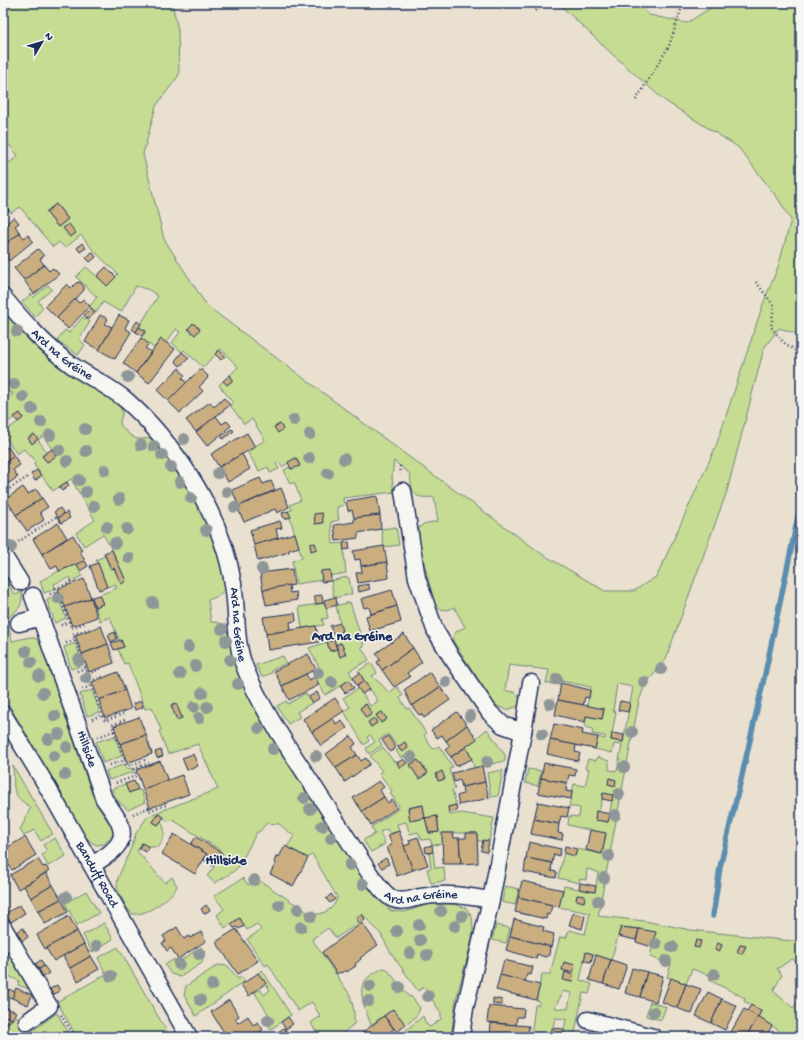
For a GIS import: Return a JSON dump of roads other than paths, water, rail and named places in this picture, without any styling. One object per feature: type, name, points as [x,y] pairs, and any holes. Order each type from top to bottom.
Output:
[{"type":"street","name":"Ard na Gréine","points":[[3,297],[54,352],[125,399],[144,416],[160,432],[191,477],[216,524],[226,553],[233,585],[237,636],[244,666],[255,691],[270,720],[370,874],[382,890],[392,899],[404,901],[439,894],[460,895],[491,900]]},
{"type":"street","points":[[403,491],[417,578],[435,630],[450,655],[490,713],[503,726],[523,732]]},
{"type":"street","points":[[3,555],[20,582]]},
{"type":"street","name":"Hillside","points":[[38,596],[41,617],[104,799],[116,815],[122,827],[122,837],[116,849],[92,866]]},
{"type":"street","points":[[19,623],[41,617]]},
{"type":"street","points":[[461,1037],[465,1008],[491,900],[523,732],[530,683]]},
{"type":"street","name":"Banduff Road","points":[[3,714],[92,866],[189,1037]]},
{"type":"street","points":[[3,927],[49,1006],[27,1022]]},
{"type":"street","points":[[588,1020],[653,1037]]},
{"type":"waterway","points":[[713,916],[720,867],[765,674],[801,502]]},
{"type":"district","name":"Ard na Gréine","points":[[352,637]]},
{"type":"district","name":"Hillside","points":[[226,861]]}]
